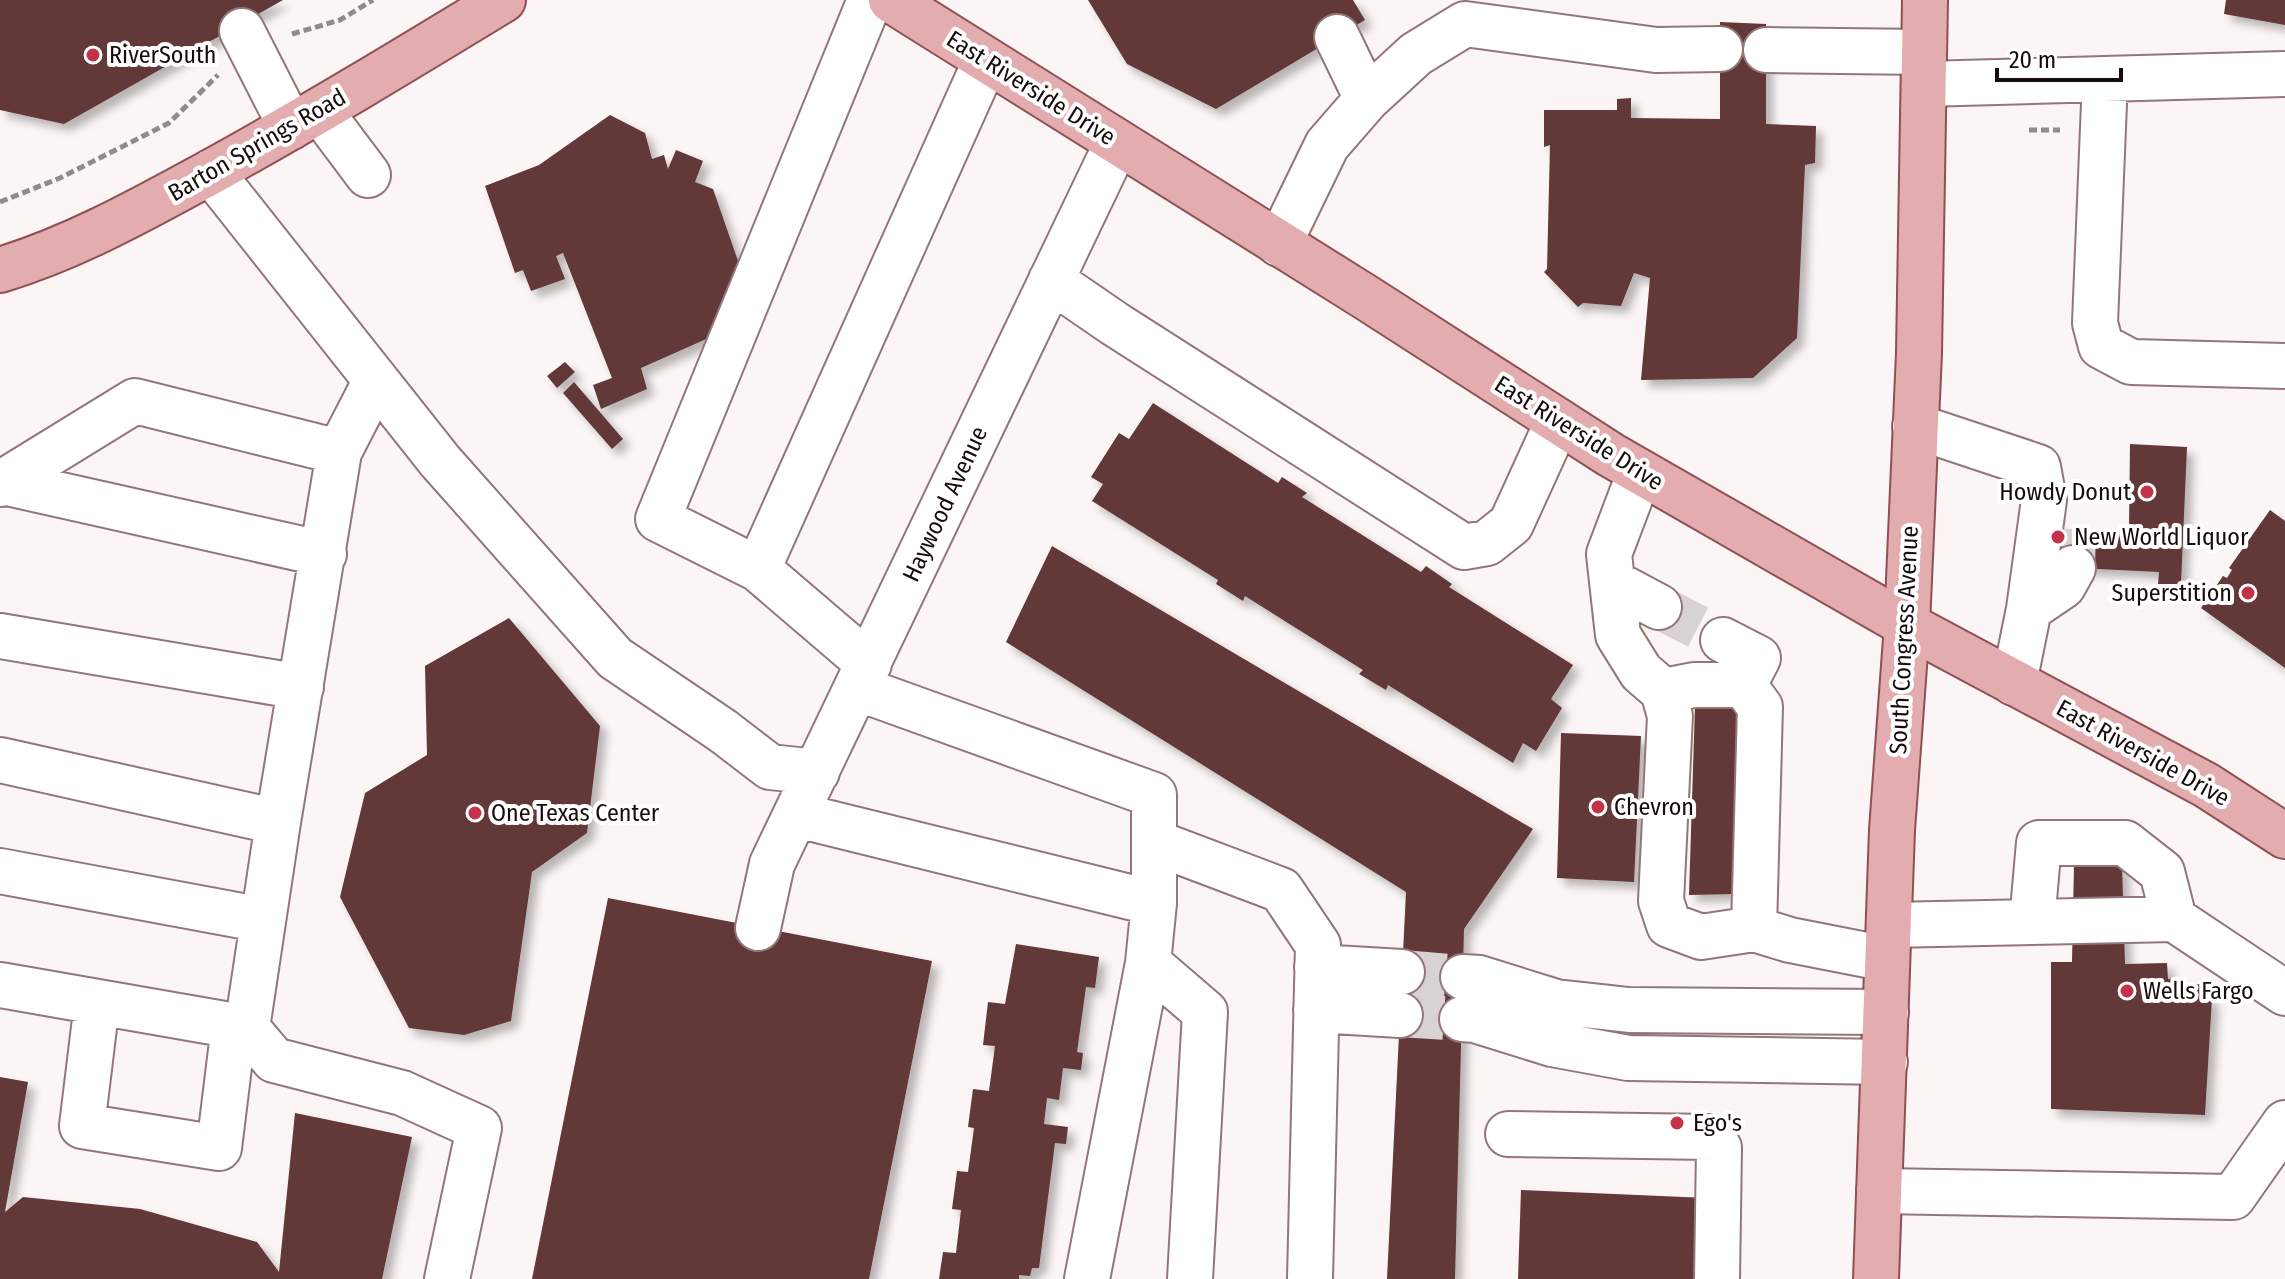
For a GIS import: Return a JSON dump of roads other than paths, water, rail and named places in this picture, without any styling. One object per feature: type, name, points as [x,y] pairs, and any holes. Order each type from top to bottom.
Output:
[{"type":"main road","name":"Barton Springs Road","points":[[0,270],[37,259],[102,231],[305,119],[503,0]]},
{"type":"main road","name":"East Riverside Drive","points":[[891,0],[1640,472],[1907,625],[2206,785],[2285,836]]},
{"type":"main road","name":"South Congress Avenue","points":[[1876,1279],[1892,830],[1907,625],[1915,426],[1925,0]]},
{"type":"street","points":[[870,0],[658,519],[758,569],[863,676],[1154,795],[1154,903],[1148,963],[1087,1279]]},
{"type":"street","points":[[1279,244],[1327,145],[1367,99],[1416,54],[1465,24],[1504,14],[1656,50],[1720,49]]},
{"type":"street","points":[[1337,37],[1367,99]]},
{"type":"street","points":[[250,44],[305,119],[368,175]]},
{"type":"street","points":[[1766,50],[1924,68],[2105,79],[2285,74]]},
{"type":"street","points":[[758,569],[986,60]]},
{"type":"street","points":[[2105,79],[2095,323],[2101,346],[2131,362],[2285,366]]},
{"type":"street","name":"Haywood Avenue","points":[[758,928],[772,864],[1117,143]]},
{"type":"street","points":[[211,172],[440,461],[615,658],[723,731],[770,767],[817,772]]},
{"type":"street","points":[[1051,280],[1464,547],[1487,543],[1511,524],[1558,421]]},
{"type":"street","points":[[97,1003],[82,1126],[219,1148],[263,920],[339,452],[376,380]]},
{"type":"street","points":[[2,483],[135,401],[339,452]]},
{"type":"street","points":[[1915,426],[2038,467],[2064,533],[2063,586],[2029,609]]},
{"type":"street","points":[[1640,472],[1609,554],[1618,635],[1641,672],[1663,691],[1670,716],[1661,901],[1669,925],[1701,937],[1754,929],[1790,940],[1888,942],[2032,922],[2174,919],[2285,993]]},
{"type":"street","points":[[2,483],[324,554]]},
{"type":"street","points":[[2014,683],[2029,609],[2064,533]]},
{"type":"street","points":[[1612,582],[1659,607]]},
{"type":"street","points":[[0,636],[301,687]]},
{"type":"street","points":[[1723,640],[1758,658],[1744,685]]},
{"type":"street","points":[[1663,691],[1694,685],[1744,685]]},
{"type":"street","points":[[1744,685],[1760,707],[1754,929]]},
{"type":"street","points":[[0,760],[278,822]]},
{"type":"street","points":[[797,815],[1154,903]]},
{"type":"street","points":[[1154,842],[1281,890],[1318,945],[1310,1279]]},
{"type":"street","points":[[2032,922],[2039,843],[2125,843],[2162,872],[2174,919]]},
{"type":"street","points":[[0,871],[263,920]]},
{"type":"street","points":[[1148,963],[1205,1012],[1190,1279]]},
{"type":"street","points":[[1317,967],[1402,972]]},
{"type":"street","points":[[1885,1062],[1628,1058],[1552,1044],[1475,1020],[1462,998],[1479,978],[1556,1002],[1629,1010],[1886,1012]]},
{"type":"street","points":[[0,985],[240,1027],[274,1060],[402,1093],[479,1128],[447,1279]]},
{"type":"street","points":[[1316,1010],[1400,1015]]},
{"type":"street","points":[[1628,1058],[1629,1010]]},
{"type":"street","points":[[1879,1191],[2233,1197],[2285,1123]]},
{"type":"street","points":[[1508,1134],[1710,1137],[1719,1148],[1717,1279]]},
{"type":"tunnel","points":[[2073,568],[2074,529]]},
{"type":"tunnel","points":[[1659,607],[1723,640]]},
{"type":"tunnel","points":[[1402,972],[1463,977]]},
{"type":"tunnel","points":[[1400,1015],[1462,1019]]},
{"type":"place","name":"RiverSouth","points":[[93,55]]},
{"type":"place","name":"Howdy Donut","points":[[2147,492]]},
{"type":"place","name":"New World Liquor","points":[[2058,537]]},
{"type":"place","name":"Superstition","points":[[2248,593]]},
{"type":"place","name":"Chevron","points":[[1598,807]]},
{"type":"place","name":"One Texas Center","points":[[475,813]]},
{"type":"place","name":"Wells Fargo","points":[[2127,991]]},
{"type":"place","name":"Ego's","points":[[1677,1123]]}]
